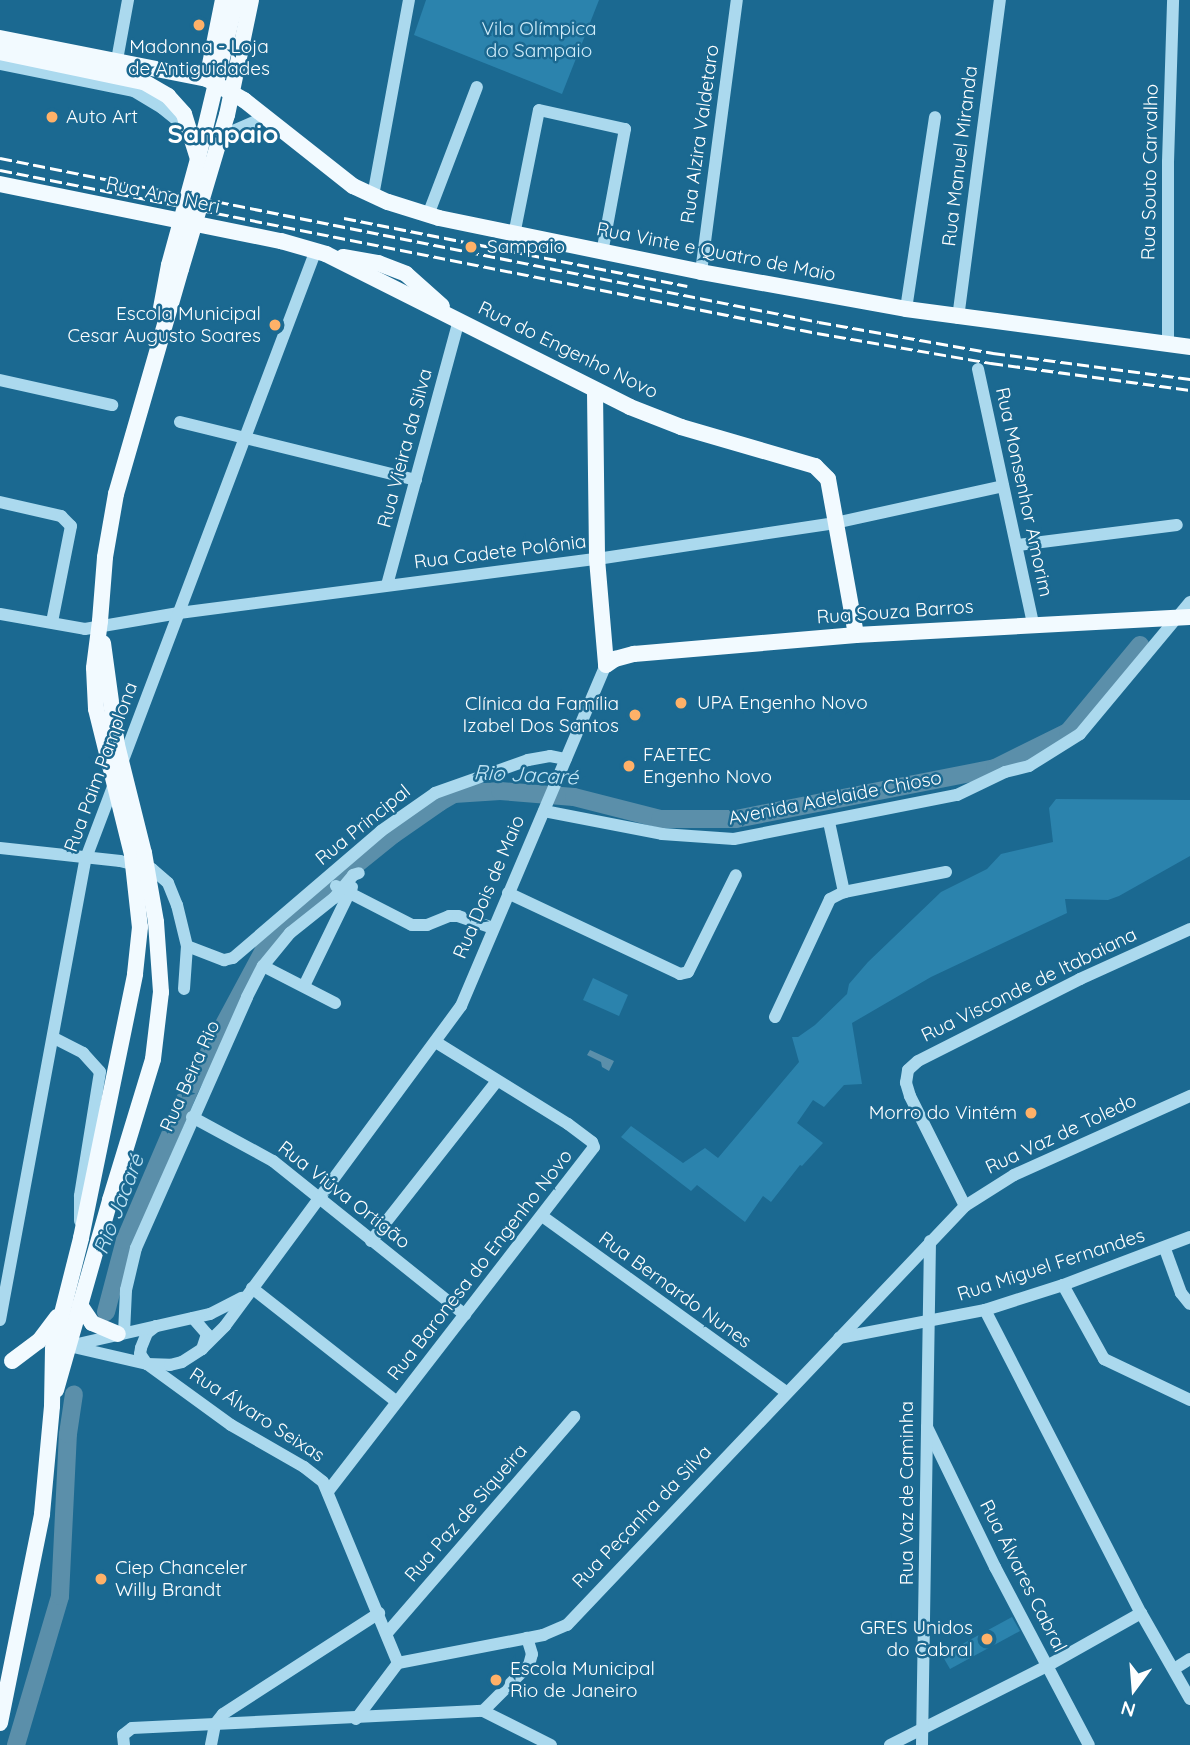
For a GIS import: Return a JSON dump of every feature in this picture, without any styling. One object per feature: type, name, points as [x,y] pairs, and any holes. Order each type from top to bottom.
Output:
[{"type":"main road","points":[[207,79],[223,0]]},
{"type":"main road","points":[[6,1363],[45,1334],[73,1304],[81,1238],[135,974],[140,927],[135,877],[96,709],[94,668],[105,557],[126,453],[158,346],[198,159],[236,0]]},
{"type":"main road","points":[[175,267],[226,115],[251,0]]},
{"type":"main road","name":"Rua Vinte e Quatro de Maio","points":[[0,38],[207,79],[224,87],[265,117],[353,186],[373,196],[428,215],[602,253],[906,309],[1190,347]]},
{"type":"main road","points":[[0,52],[132,78],[157,88],[184,114],[198,159]]},
{"type":"main road","name":"Rua Ana Neri","points":[[0,184],[321,252]]},
{"type":"main road","name":"Rua do Engenho Novo","points":[[321,252],[378,263],[406,274],[457,319],[595,391],[681,427],[816,467],[828,479],[856,635]]},
{"type":"main road","name":"Rua Dois de Maio","points":[[595,391],[597,559],[606,666]]},
{"type":"main road","name":"Rua Souza Barros","points":[[606,666],[615,659],[634,654],[856,635],[1033,623],[1184,617]]},
{"type":"main road","points":[[0,1723],[39,1532],[61,1347],[153,1059],[162,992],[156,922],[144,853],[117,745],[100,621]]},
{"type":"main road","points":[[73,1304],[92,1323],[121,1334]]},
{"type":"main road","points":[[6,1363],[61,1347]]},
{"type":"street","points":[[117,60],[128,0]]},
{"type":"street","points":[[373,196],[409,0]]},
{"type":"street","name":"Rua Alzira Valdetaro","points":[[701,272],[737,0]]},
{"type":"street","name":"Rua Manuel Miranda","points":[[958,318],[1000,0]]},
{"type":"street","name":"Rua Souto Carvalho","points":[[1168,345],[1168,162],[1173,0]]},
{"type":"street","points":[[0,64],[134,91],[162,108],[198,137],[215,139],[265,117]]},
{"type":"street","points":[[428,215],[477,87]]},
{"type":"street","points":[[514,235],[539,110],[625,129],[602,253]]},
{"type":"street","points":[[906,309],[935,117]]},
{"type":"street","name":"Rua Paim Pamplona","points":[[0,1320],[86,858],[243,437],[321,252]]},
{"type":"street","name":"Rua Vieira da Silva","points":[[387,585],[457,319]]},
{"type":"street","name":"Rua Monsenhor Amorim","points":[[978,369],[1033,623]]},
{"type":"street","points":[[0,380],[112,405]]},
{"type":"street","points":[[180,422],[416,480]]},
{"type":"street","name":"Rua Cadete Polônia","points":[[0,614],[85,629],[179,613],[597,559],[835,523],[1003,486]]},
{"type":"street","points":[[0,502],[61,516],[71,526],[52,622]]},
{"type":"street","points":[[1018,545],[1177,525]]},
{"type":"street","name":"Avenida Adelaide Chioso","points":[[546,806],[662,834],[714,840],[758,836],[957,794],[1005,772],[1029,766],[1080,734],[1184,617],[1190,602]]},
{"type":"street","name":"Rua Dois de Maio","points":[[202,1349],[225,1326],[461,1006],[606,666]]},
{"type":"street","points":[[131,740],[131,774],[152,869],[172,889],[187,946],[184,989]]},
{"type":"street","name":"Rua Principal","points":[[187,946],[224,960],[233,958],[337,887],[381,831],[448,786],[536,758],[566,759]]},
{"type":"street","points":[[829,822],[845,892]]},
{"type":"street","points":[[0,848],[152,869]]},
{"type":"street","points":[[775,1017],[827,902],[845,892],[946,872]]},
{"type":"street","points":[[337,887],[360,878],[359,873]]},
{"type":"street","points":[[508,893],[680,974],[688,972],[736,875]]},
{"type":"street","points":[[337,887],[420,927],[458,916],[493,928]]},
{"type":"street","points":[[304,986],[337,887]]},
{"type":"street","name":"Rua Beira Rio","points":[[121,1334],[126,1290],[136,1248],[192,1117],[263,966],[296,927],[337,887]]},
{"type":"street","name":"Rua Visconde de Itabaiana","points":[[965,1206],[910,1096],[906,1083],[908,1070],[918,1061],[1080,979],[1190,929]]},
{"type":"street","points":[[263,966],[335,1003]]},
{"type":"street","points":[[54,1038],[83,1053],[100,1072],[80,1196],[81,1238]]},
{"type":"street","name":"Rua Baronesa do Engenho Novo","points":[[329,1490],[594,1147],[592,1142],[436,1042]]},
{"type":"street","points":[[371,1241],[496,1082]]},
{"type":"street","name":"Rua Vaz de Toledo","points":[[839,1338],[965,1206],[1022,1171],[1190,1096]]},
{"type":"street","name":"Rua Viúva Ortigão","points":[[192,1117],[273,1161],[465,1315]]},
{"type":"street","name":"Rua Bernardo Nunes","points":[[542,1216],[787,1393]]},
{"type":"street","name":"Rua Miguel Fernandes","points":[[839,1338],[985,1310],[1165,1249],[1190,1237]]},
{"type":"street","name":"Rua Vaz de Caminha","points":[[922,1745],[927,1580],[925,1422],[930,1241]]},
{"type":"street","points":[[1165,1249],[1181,1293],[1190,1304]]},
{"type":"street","points":[[1063,1285],[1104,1359],[1190,1399]]},
{"type":"street","points":[[61,1347],[194,1318],[220,1310],[249,1292],[397,1402]]},
{"type":"street","points":[[985,1310],[1141,1613],[1190,1699]]},
{"type":"street","points":[[61,1347],[147,1364],[182,1362],[202,1349],[207,1334],[194,1318]]},
{"type":"street","points":[[147,1364],[140,1354],[141,1348],[147,1333],[156,1326]]},
{"type":"street","name":"Rua Peçanha da Silva","points":[[398,1662],[527,1638],[567,1625],[839,1338]]},
{"type":"street","name":"Rua Álvaro Seixas","points":[[147,1364],[231,1425],[304,1467],[329,1490],[398,1662]]},
{"type":"street","name":"Rua Paz de Siqueira","points":[[387,1633],[574,1417]]},
{"type":"street","name":"Rua Álvares Cabral","points":[[925,1422],[1089,1745]]},
{"type":"street","points":[[211,1745],[215,1724],[229,1710],[379,1613]]},
{"type":"street","points":[[890,1745],[1047,1666],[1141,1613]]},
{"type":"street","points":[[483,1711],[529,1665],[532,1654],[527,1638]]},
{"type":"street","points":[[1174,1669],[1190,1659]]},
{"type":"street","points":[[356,1719],[398,1662]]},
{"type":"street","points":[[123,1740],[132,1728],[483,1711],[551,1745]]},
{"type":"green space","name":"Vila Olímpica do Sampaio","points":[[426,0],[599,0],[562,94],[414,35]]},
{"type":"green space","points":[[1056,799],[1190,800],[1190,856],[1108,900],[1065,899],[1067,913],[931,977],[852,1023],[862,1084],[844,1085],[824,1107],[813,1100],[797,1123],[823,1143],[802,1166],[800,1165],[771,1202],[763,1196],[745,1222],[697,1185],[691,1191],[621,1137],[631,1126],[683,1163],[705,1148],[718,1158],[799,1062],[792,1037],[798,1037],[815,1025],[847,994],[849,984],[868,962],[941,892],[987,869],[1001,854],[1053,842],[1049,808]]},
{"type":"green space","points":[[593,978],[628,995],[619,1016],[583,1000]]},
{"type":"green space","name":"GRES Unidos do Cabral","points":[[1012,1617],[1020,1631],[950,1669],[942,1655]]},
{"type":"shaded area","points":[[590,1050],[614,1061],[609,1071],[602,1067],[601,1062],[587,1055]]},
{"type":"waterway","name":"Rio Jacaré","points":[[106,1312],[125,1240],[191,1086],[267,944],[306,905],[394,834],[440,802],[454,794],[500,791],[574,797],[660,819],[736,819],[995,768],[1068,732],[1140,645]]},
{"type":"waterway","name":"Rio Jacaré","points":[[16,1745],[60,1596],[68,1434],[74,1394]]},
{"type":"railway","points":[[0,158],[819,322],[993,353],[1190,379]]},
{"type":"railway","points":[[0,170],[817,333],[991,363],[1190,390]]},
{"type":"railway","points":[[344,218],[687,286]]},
{"type":"place","name":"Madonna - Loja de Antiguidades","points":[[199,25]]},
{"type":"place","name":"Auto Art","points":[[52,117]]},
{"type":"place","name":"Sampaio","points":[[471,247]]},
{"type":"place","name":"Escola Municipal Cesar Augusto Soares","points":[[275,325]]},
{"type":"place","name":"UPA Engenho Novo","points":[[681,703]]},
{"type":"place","name":"Clínica da Família Izabel Dos Santos","points":[[635,715]]},
{"type":"place","name":"FAETEC Engenho Novo","points":[[629,766]]},
{"type":"place","name":"Morro do Vintém","points":[[1031,1113]]},
{"type":"place","name":"Ciep Chanceler Willy Brandt","points":[[101,1579]]},
{"type":"place","name":"GRES Unidos do Cabral","points":[[987,1639]]},
{"type":"place","name":"Escola Municipal Rio de Janeiro","points":[[496,1680]]},
{"type":"district","name":"Sampaio","points":[[223,134]]}]
